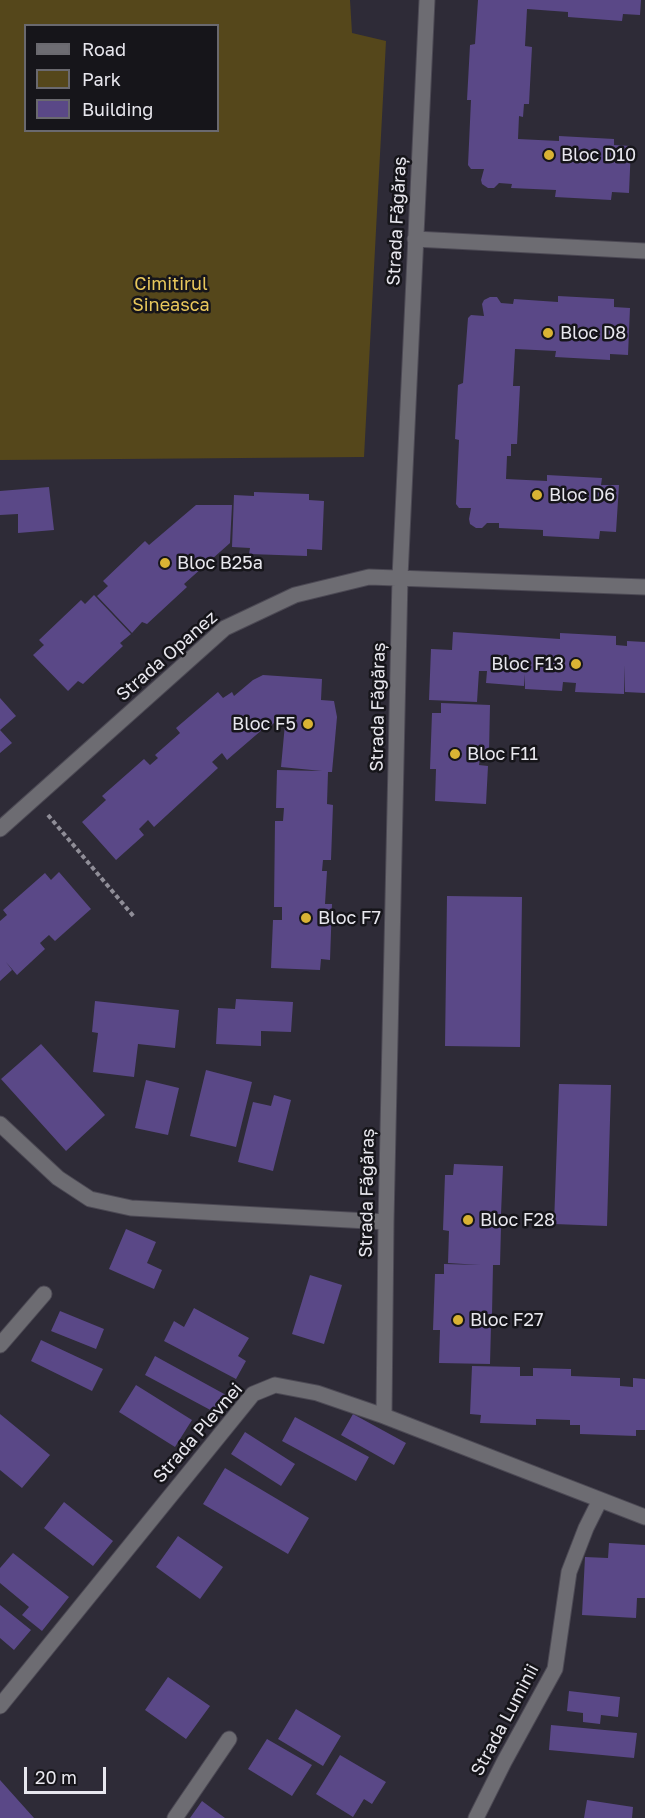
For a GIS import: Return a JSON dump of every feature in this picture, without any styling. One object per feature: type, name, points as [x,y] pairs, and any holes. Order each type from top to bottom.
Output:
[{"type":"street","name":"Strada Făgăraș","points":[[384,1416],[400,577],[427,0]]},
{"type":"street","points":[[415,239],[645,251]]},
{"type":"street","name":"Strada Opanez","points":[[0,829],[225,628],[295,595],[369,577],[645,587]]},
{"type":"street","points":[[0,1124],[58,1178],[90,1199],[131,1208],[386,1222]]},
{"type":"street","points":[[0,1345],[44,1294]]},
{"type":"street","name":"Strada Plevnei","points":[[0,1706],[253,1394],[275,1385],[317,1393],[384,1416],[645,1517]]},
{"type":"street","name":"Strada Luminii","points":[[476,1818],[555,1669],[569,1572],[600,1500]]},
{"type":"street","points":[[175,1818],[229,1739]]},
{"type":"path","points":[[34,799],[135,918]]},
{"type":"green space","name":"Cimitirul Sineasca","points":[[0,0],[350,0],[352,33],[386,41],[364,457],[0,460]]},
{"type":"building","points":[[478,0],[641,0],[640,15],[623,14],[622,21],[568,17],[568,12],[527,9],[525,46],[532,47],[529,104],[524,104],[523,117],[519,116],[518,139],[559,141],[559,136],[614,139],[614,145],[631,146],[629,193],[612,192],[611,200],[555,197],[556,190],[511,188],[512,184],[499,183],[494,188],[488,188],[482,184],[484,169],[471,169],[468,165],[471,100],[467,100],[470,45],[475,44]]},
{"type":"building","points":[[558,296],[614,299],[614,307],[630,308],[628,355],[610,354],[610,360],[555,357],[556,351],[515,349],[513,386],[520,386],[517,444],[511,444],[511,456],[507,456],[506,479],[547,481],[547,475],[602,478],[601,485],[619,485],[616,532],[600,531],[599,539],[543,536],[543,530],[499,528],[499,523],[487,523],[482,528],[476,528],[470,524],[471,508],[459,508],[456,504],[459,440],[455,439],[458,385],[463,383],[468,318],[471,315],[484,316],[482,304],[490,297],[497,297],[501,303],[513,304],[514,299],[558,302]]},
{"type":"building","points":[[49,487],[54,530],[18,533],[18,514],[0,515],[0,491]]},
{"type":"building","points":[[254,492],[309,494],[309,500],[324,501],[322,550],[307,549],[307,556],[249,554],[250,548],[232,547],[234,495],[254,496]]},
{"type":"building","name":"Bloc B25a","points":[[196,505],[232,505],[230,543],[184,584],[187,587],[147,624],[142,622],[132,633],[97,596],[108,586],[103,581],[145,541],[149,545]]},
{"type":"building","points":[[94,595],[131,634],[120,643],[123,646],[83,684],[78,681],[68,691],[33,655],[44,645],[39,640],[81,600],[85,604]]},
{"type":"building","points":[[453,632],[560,639],[560,633],[616,636],[616,645],[627,646],[627,641],[645,642],[645,693],[625,692],[625,665],[624,694],[575,692],[576,683],[563,682],[562,691],[525,689],[525,674],[524,686],[486,683],[487,671],[479,671],[477,702],[429,700],[431,649],[452,650]]},
{"type":"building","points":[[263,675],[322,679],[321,700],[334,701],[337,717],[332,772],[328,772],[327,804],[333,805],[331,860],[323,860],[322,871],[327,871],[325,904],[332,904],[330,960],[321,959],[320,970],[271,968],[273,920],[282,920],[282,907],[274,907],[275,821],[283,821],[284,808],[276,808],[277,770],[322,771],[281,767],[285,724],[274,723],[265,731],[263,729],[227,760],[222,753],[212,762],[218,768],[154,827],[148,820],[139,829],[144,835],[116,860],[82,822],[106,800],[102,796],[144,759],[150,765],[158,758],[155,755],[180,733],[176,728],[218,692],[223,698],[232,692],[234,696],[253,680]]},
{"type":"building","points":[[0,698],[16,716],[0,730]]},
{"type":"building","name":"Bloc F11","points":[[441,703],[490,705],[489,753],[480,753],[479,765],[488,766],[486,804],[435,801],[436,769],[430,769],[432,713],[441,713]]},
{"type":"building","points":[[0,730],[12,743],[0,753]]},
{"type":"building","points":[[59,872],[91,909],[55,941],[49,935],[40,943],[45,949],[17,975],[6,962],[12,970],[0,981],[0,921],[7,915],[3,910],[45,873],[51,880]]},
{"type":"building","points":[[447,896],[522,897],[520,1047],[445,1046]]},
{"type":"building","points":[[236,999],[293,1002],[291,1032],[261,1031],[261,1046],[216,1044],[218,1008],[235,1009]]},
{"type":"building","points":[[95,1001],[179,1010],[175,1048],[138,1044],[134,1077],[93,1072],[98,1033],[92,1032]]},
{"type":"building","points":[[41,1044],[105,1115],[66,1151],[1,1079]]},
{"type":"building","points":[[206,1070],[252,1082],[236,1147],[190,1136]]},
{"type":"building","points":[[146,1080],[179,1088],[168,1135],[135,1128]]},
{"type":"building","points":[[559,1084],[611,1085],[607,1226],[554,1224]]},
{"type":"building","points":[[274,1095],[291,1100],[273,1171],[238,1162],[253,1102],[271,1106]]},
{"type":"building","points":[[454,1164],[503,1166],[501,1214],[493,1214],[492,1227],[501,1227],[500,1265],[493,1265],[492,1314],[483,1314],[483,1326],[491,1326],[490,1364],[439,1363],[440,1330],[433,1330],[435,1274],[444,1274],[444,1264],[480,1265],[448,1263],[449,1231],[443,1230],[445,1175],[453,1175]]},
{"type":"building","points":[[126,1229],[156,1242],[147,1263],[162,1270],[154,1289],[109,1269]]},
{"type":"building","points":[[310,1275],[342,1285],[324,1344],[292,1334]]},
{"type":"building","points":[[194,1308],[249,1338],[238,1356],[246,1361],[236,1379],[164,1341],[174,1321],[184,1327]]},
{"type":"building","points":[[60,1311],[104,1329],[96,1349],[51,1331]]},
{"type":"building","points":[[41,1340],[103,1369],[92,1391],[31,1361]]},
{"type":"building","points":[[155,1356],[226,1395],[216,1413],[145,1375]]},
{"type":"building","points":[[472,1366],[520,1367],[520,1376],[533,1376],[533,1368],[571,1369],[571,1376],[620,1378],[620,1386],[633,1387],[633,1378],[645,1379],[645,1430],[636,1430],[636,1436],[580,1434],[580,1425],[570,1425],[570,1420],[536,1419],[536,1425],[480,1423],[481,1415],[470,1414]]},
{"type":"building","points":[[136,1385],[192,1420],[175,1447],[119,1412]]},
{"type":"building","points":[[0,1414],[50,1455],[22,1488],[0,1470]]},
{"type":"building","points":[[353,1414],[406,1443],[394,1465],[341,1435]]},
{"type":"building","points":[[295,1417],[369,1457],[356,1481],[282,1441]]},
{"type":"building","points":[[245,1432],[295,1464],[281,1486],[231,1454]]},
{"type":"building","points":[[225,1468],[309,1518],[288,1554],[203,1504]]},
{"type":"building","points":[[64,1502],[113,1541],[93,1566],[44,1528]]},
{"type":"building","points":[[178,1536],[223,1567],[200,1599],[156,1567]]},
{"type":"building","points":[[609,1543],[645,1545],[645,1598],[637,1598],[636,1618],[582,1615],[585,1557],[608,1558]]},
{"type":"building","points":[[13,1553],[69,1597],[42,1631],[22,1615],[29,1607],[0,1583],[0,1568]]},
{"type":"building","points":[[0,1605],[31,1630],[14,1650],[0,1638]]},
{"type":"building","points":[[168,1677],[210,1706],[186,1739],[145,1710]]},
{"type":"building","points":[[569,1691],[620,1697],[618,1717],[601,1715],[600,1724],[583,1722],[583,1713],[567,1711]]},
{"type":"building","points":[[296,1709],[341,1736],[323,1766],[278,1739]]},
{"type":"building","points":[[551,1725],[637,1733],[634,1758],[549,1750]]},
{"type":"building","points":[[267,1739],[312,1765],[292,1796],[248,1769]]},
{"type":"building","points":[[340,1755],[386,1782],[372,1804],[364,1799],[353,1817],[316,1794]]},
{"type":"building","points":[[0,1780],[34,1818],[0,1818]]},
{"type":"building","points":[[587,1800],[633,1807],[632,1818],[584,1818]]},
{"type":"building","points":[[202,1801],[225,1818],[190,1818]]},
{"type":"place","name":"Bloc D10","points":[[549,155]]},
{"type":"place","name":"Bloc D8","points":[[548,333]]},
{"type":"place","name":"Bloc D6","points":[[537,495]]},
{"type":"place","name":"Bloc B25a","points":[[165,563]]},
{"type":"place","name":"Bloc F13","points":[[576,664]]},
{"type":"place","name":"Bloc F5","points":[[308,724]]},
{"type":"place","name":"Bloc F11","points":[[455,754]]},
{"type":"place","name":"Bloc F7","points":[[306,918]]},
{"type":"place","name":"Bloc F28","points":[[468,1220]]},
{"type":"place","name":"Bloc F27","points":[[458,1320]]}]
